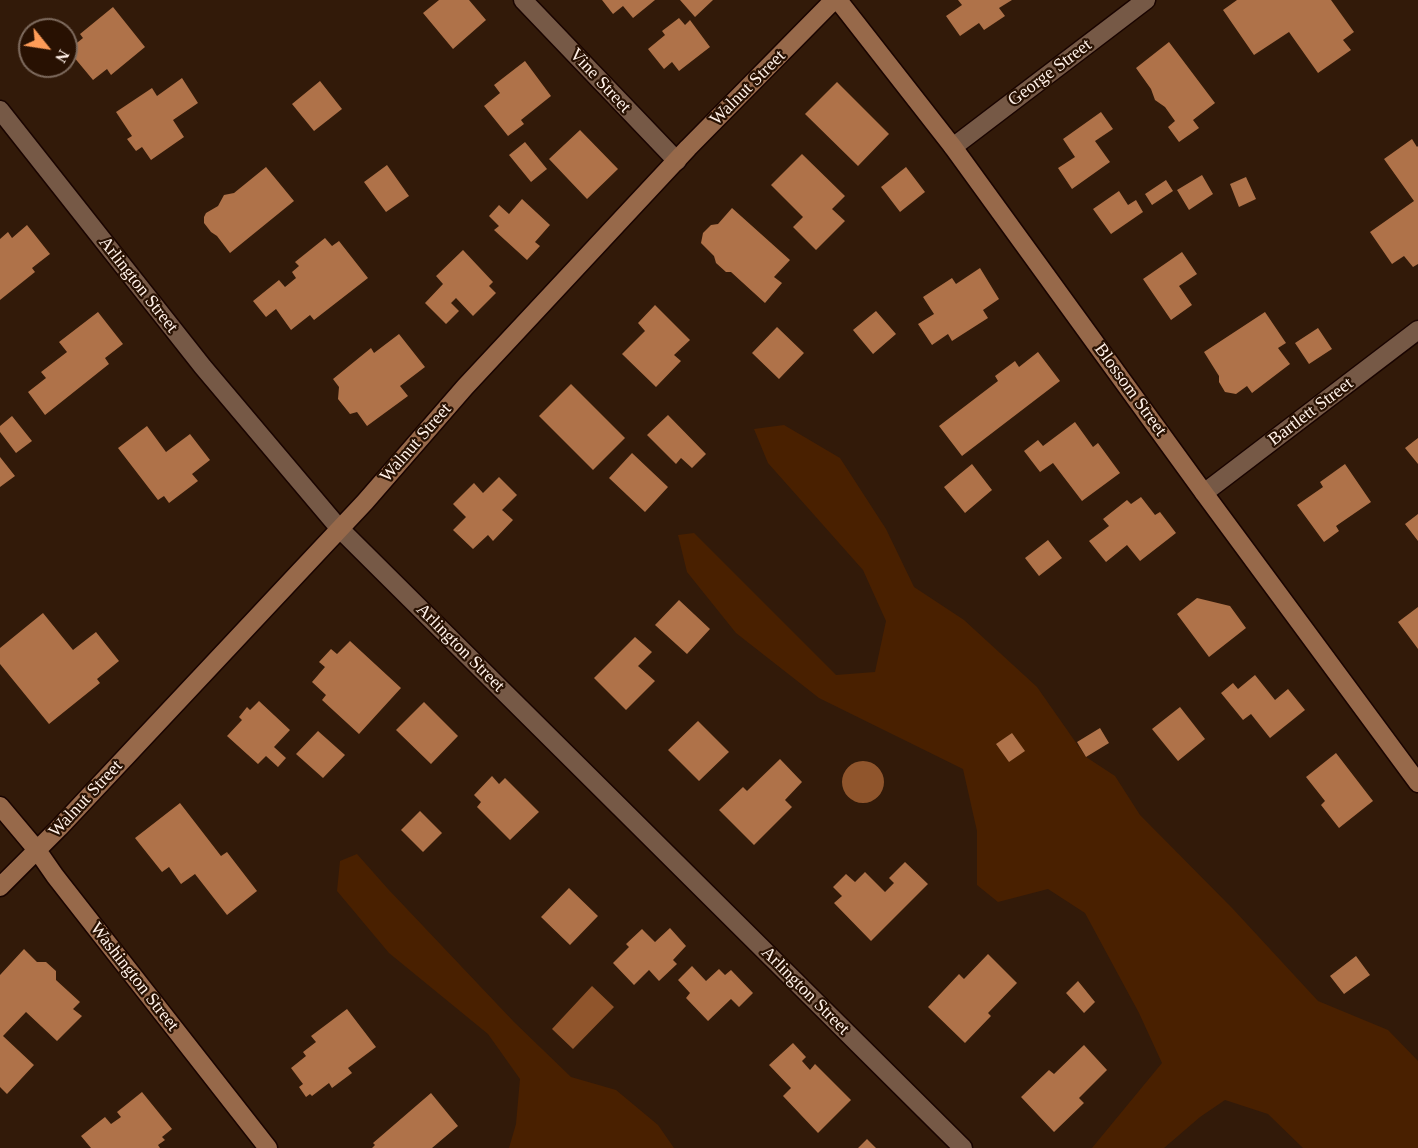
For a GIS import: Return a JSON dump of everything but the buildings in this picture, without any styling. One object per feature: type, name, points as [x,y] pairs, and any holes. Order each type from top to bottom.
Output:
[{"type":"street","name":"Vine Street","points":[[524,0],[677,162]]},
{"type":"street","name":"Walnut Street","points":[[0,887],[364,502],[465,387],[677,162],[836,0]]},
{"type":"street","name":"Blossom Street","points":[[836,0],[953,147],[1204,494],[1418,783]]},
{"type":"street","name":"George Street","points":[[953,147],[1146,0]]},
{"type":"street","name":"Arlington Street","points":[[0,110],[203,367],[339,528],[963,1148]]},
{"type":"street","name":"Bartlett Street","points":[[1204,494],[1418,330]]},
{"type":"street","name":"Washington Street","points":[[0,806],[37,850],[268,1148]]},
{"type":"shaded area","points":[[784,425],[840,458],[886,529],[914,587],[964,620],[1037,687],[1086,757],[1115,776],[1140,815],[1233,909],[1318,1001],[1388,1030],[1418,1061],[1418,1148],[1303,1148],[1268,1114],[1225,1100],[1200,1117],[1164,1148],[1092,1148],[1162,1063],[1139,1013],[1085,913],[1048,889],[998,902],[977,885],[977,831],[963,769],[819,698],[736,633],[687,572],[678,535],[694,533],[836,675],[875,672],[886,621],[863,570],[768,463],[754,429]]},
{"type":"shaded area","points":[[863,761],[871,762],[878,767],[883,774],[883,790],[878,797],[871,802],[863,803],[855,802],[848,797],[843,790],[842,782],[843,774],[848,767],[855,762]]},
{"type":"shaded area","points":[[357,854],[514,1022],[571,1077],[616,1090],[658,1125],[674,1148],[509,1148],[516,1124],[520,1079],[488,1034],[389,953],[337,891],[340,861]]},
{"type":"shaded area","points":[[592,986],[614,1007],[573,1049],[552,1029]]}]
